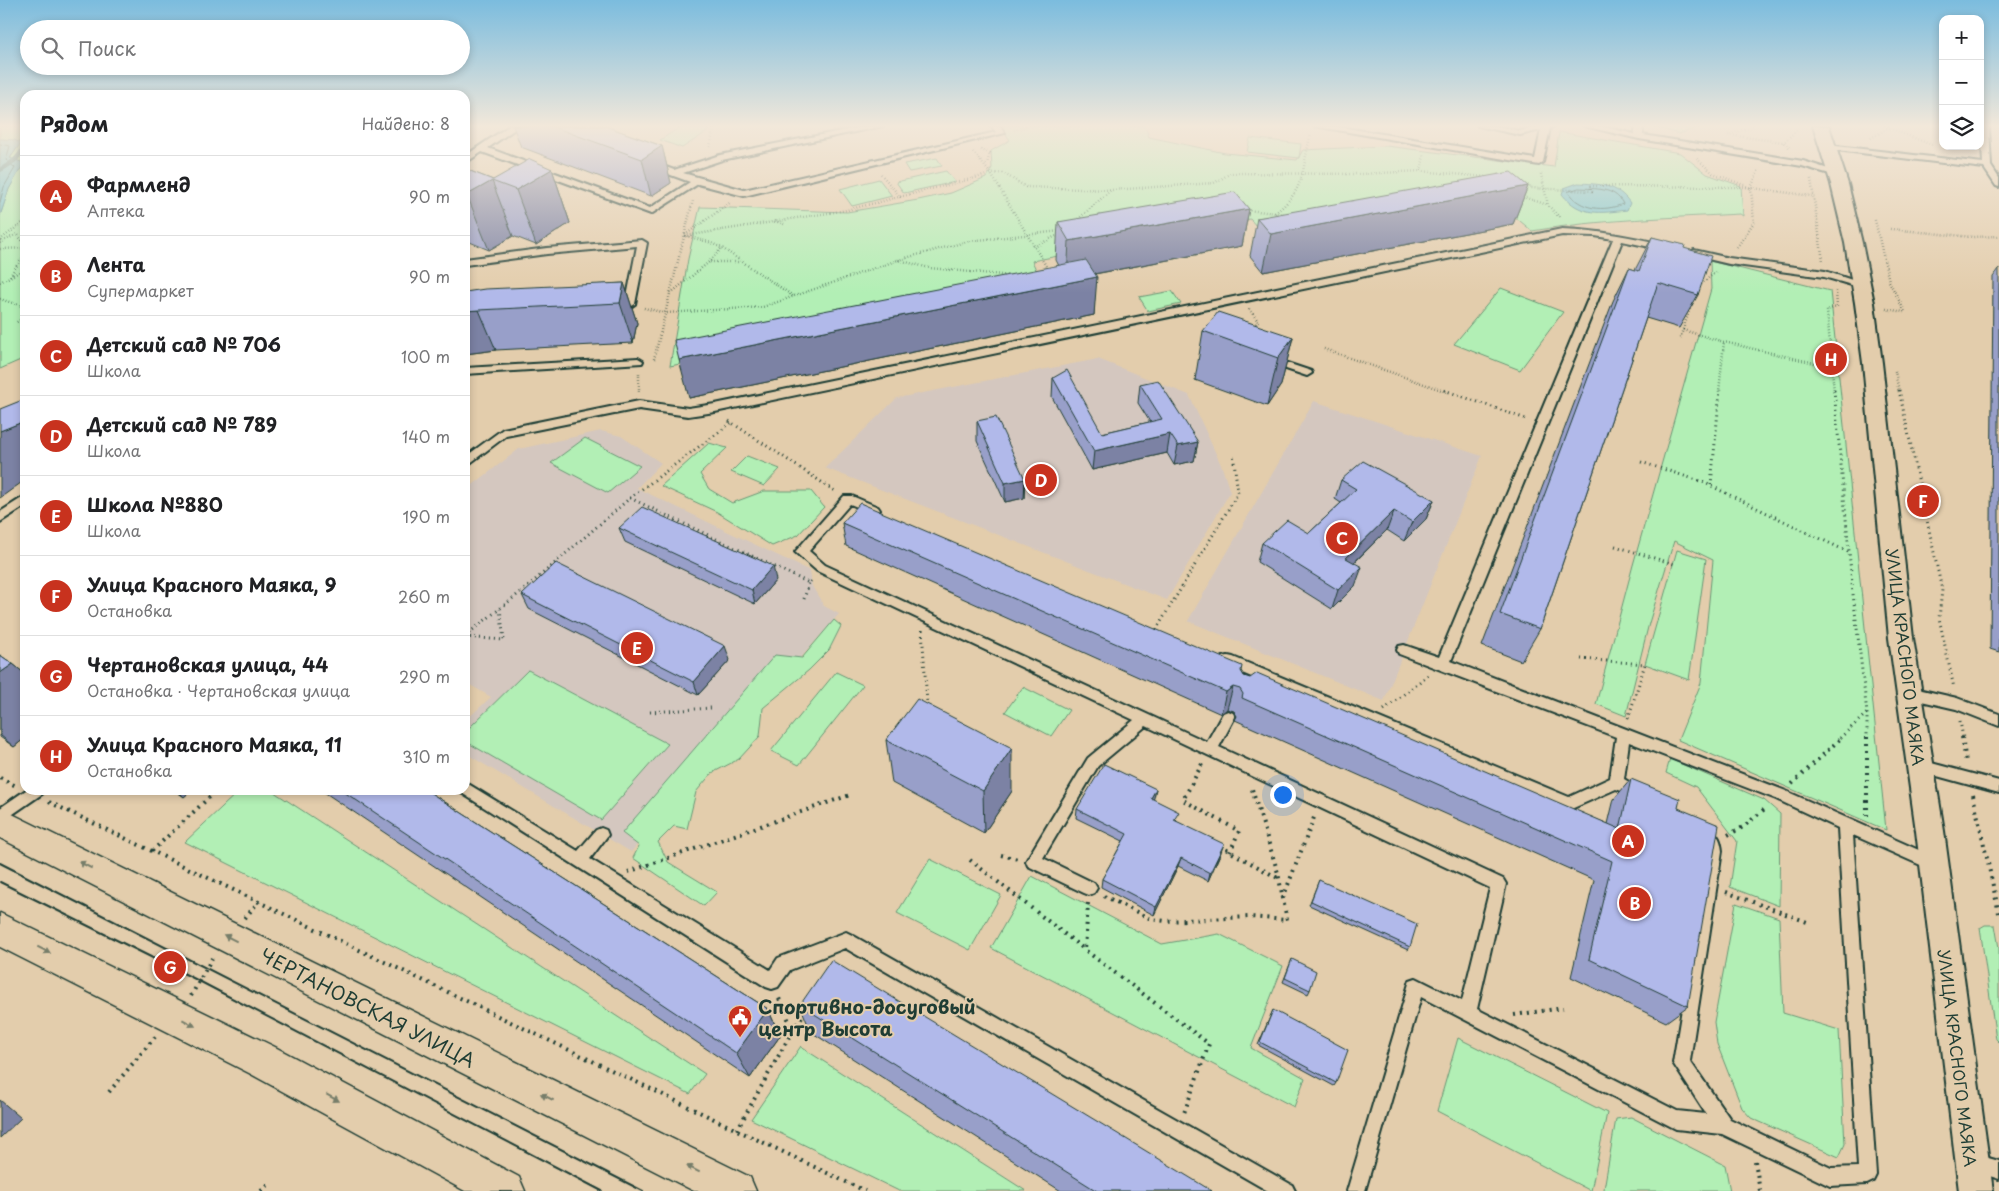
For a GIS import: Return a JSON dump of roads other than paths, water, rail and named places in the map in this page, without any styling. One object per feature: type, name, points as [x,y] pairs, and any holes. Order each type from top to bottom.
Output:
[{"type":"main road","name":"ЧЕРТАНОВСКАЯ УЛИЦА","points":[[0,822],[736,1191]]},
{"type":"main road","points":[[0,929],[262,1060],[505,1191]]},
{"type":"street","name":"УЛИЦА КРАСНОГО МАЯКА","points":[[1839,182],[1862,285],[1871,346],[1897,607],[1934,864],[1976,1191]]},
{"type":"lane","points":[[571,182],[651,211],[696,182]]},
{"type":"lane","points":[[699,182],[744,193],[793,182]]},
{"type":"lane","points":[[470,458],[503,433],[639,405],[688,412],[715,408],[1562,232],[1596,232],[1729,261],[1825,274],[1862,285]]},
{"type":"lane","points":[[1443,664],[1619,237]]},
{"type":"lane","points":[[470,261],[547,251],[642,243],[630,304],[602,307]]},
{"type":"lane","points":[[1263,358],[1307,374]]},
{"type":"lane","points":[[470,371],[638,361]]},
{"type":"lane","points":[[884,514],[848,499],[802,552],[821,568],[1498,884],[1474,1016]]},
{"type":"lane","points":[[0,518],[20,504]]},
{"type":"lane","points":[[1404,650],[1781,795],[1934,864]]},
{"type":"lane","points":[[1218,656],[1569,804],[1617,782],[1634,790]]},
{"type":"lane","points":[[1246,685],[1254,672]]},
{"type":"lane","points":[[1909,693],[1957,704],[1999,720]]},
{"type":"lane","points":[[1210,750],[1228,717]]},
{"type":"lane","points":[[1089,888],[1033,861],[1093,762],[1144,720]]},
{"type":"lane","points":[[1617,782],[1623,734]]},
{"type":"lane","points":[[1920,766],[1999,787]]},
{"type":"lane","points":[[470,791],[772,981],[784,964],[846,940],[1286,1191]]},
{"type":"lane","points":[[0,816],[30,795]]},
{"type":"lane","points":[[1356,1191],[1416,986],[1676,1120],[1724,1125],[1830,1177],[1867,1175],[1845,823]]},
{"type":"lane","points":[[1699,824],[1714,843],[1715,851],[1681,1063],[1724,1125]]},
{"type":"lane","points":[[580,860],[600,835]]},
{"type":"lane","points":[[1972,1162],[1999,1170]]},
{"type":"water","points":[[0,182],[13,182],[9,189],[0,216]]},
{"type":"water","points":[[1578,183],[1607,186],[1619,192],[1630,203],[1627,210],[1592,212],[1576,207],[1562,194],[1564,188]]},
{"type":"tram line","points":[[0,863],[643,1191]]},
{"type":"tram line","points":[[0,882],[199,981],[602,1191]]},
{"type":"place","name":"Улица Красного Маяка, 11","points":[[1831,359]]},
{"type":"place","name":"Детский сад № 789","points":[[1041,480]]},
{"type":"place","name":"Улица Красного Маяка, 9","points":[[1923,501]]},
{"type":"place","name":"Детский сад № 706","points":[[1342,538]]},
{"type":"place","name":"Школа №880","points":[[637,648]]},
{"type":"place","name":"Фармленд","points":[[1628,841]]},
{"type":"place","name":"Лента","points":[[1635,903]]},
{"type":"place","name":"Чертановская улица, 44","points":[[170,967]]},
{"type":"place","name":"Спортивно-досуговый центр Высота","points":[[740,1038]]}]
